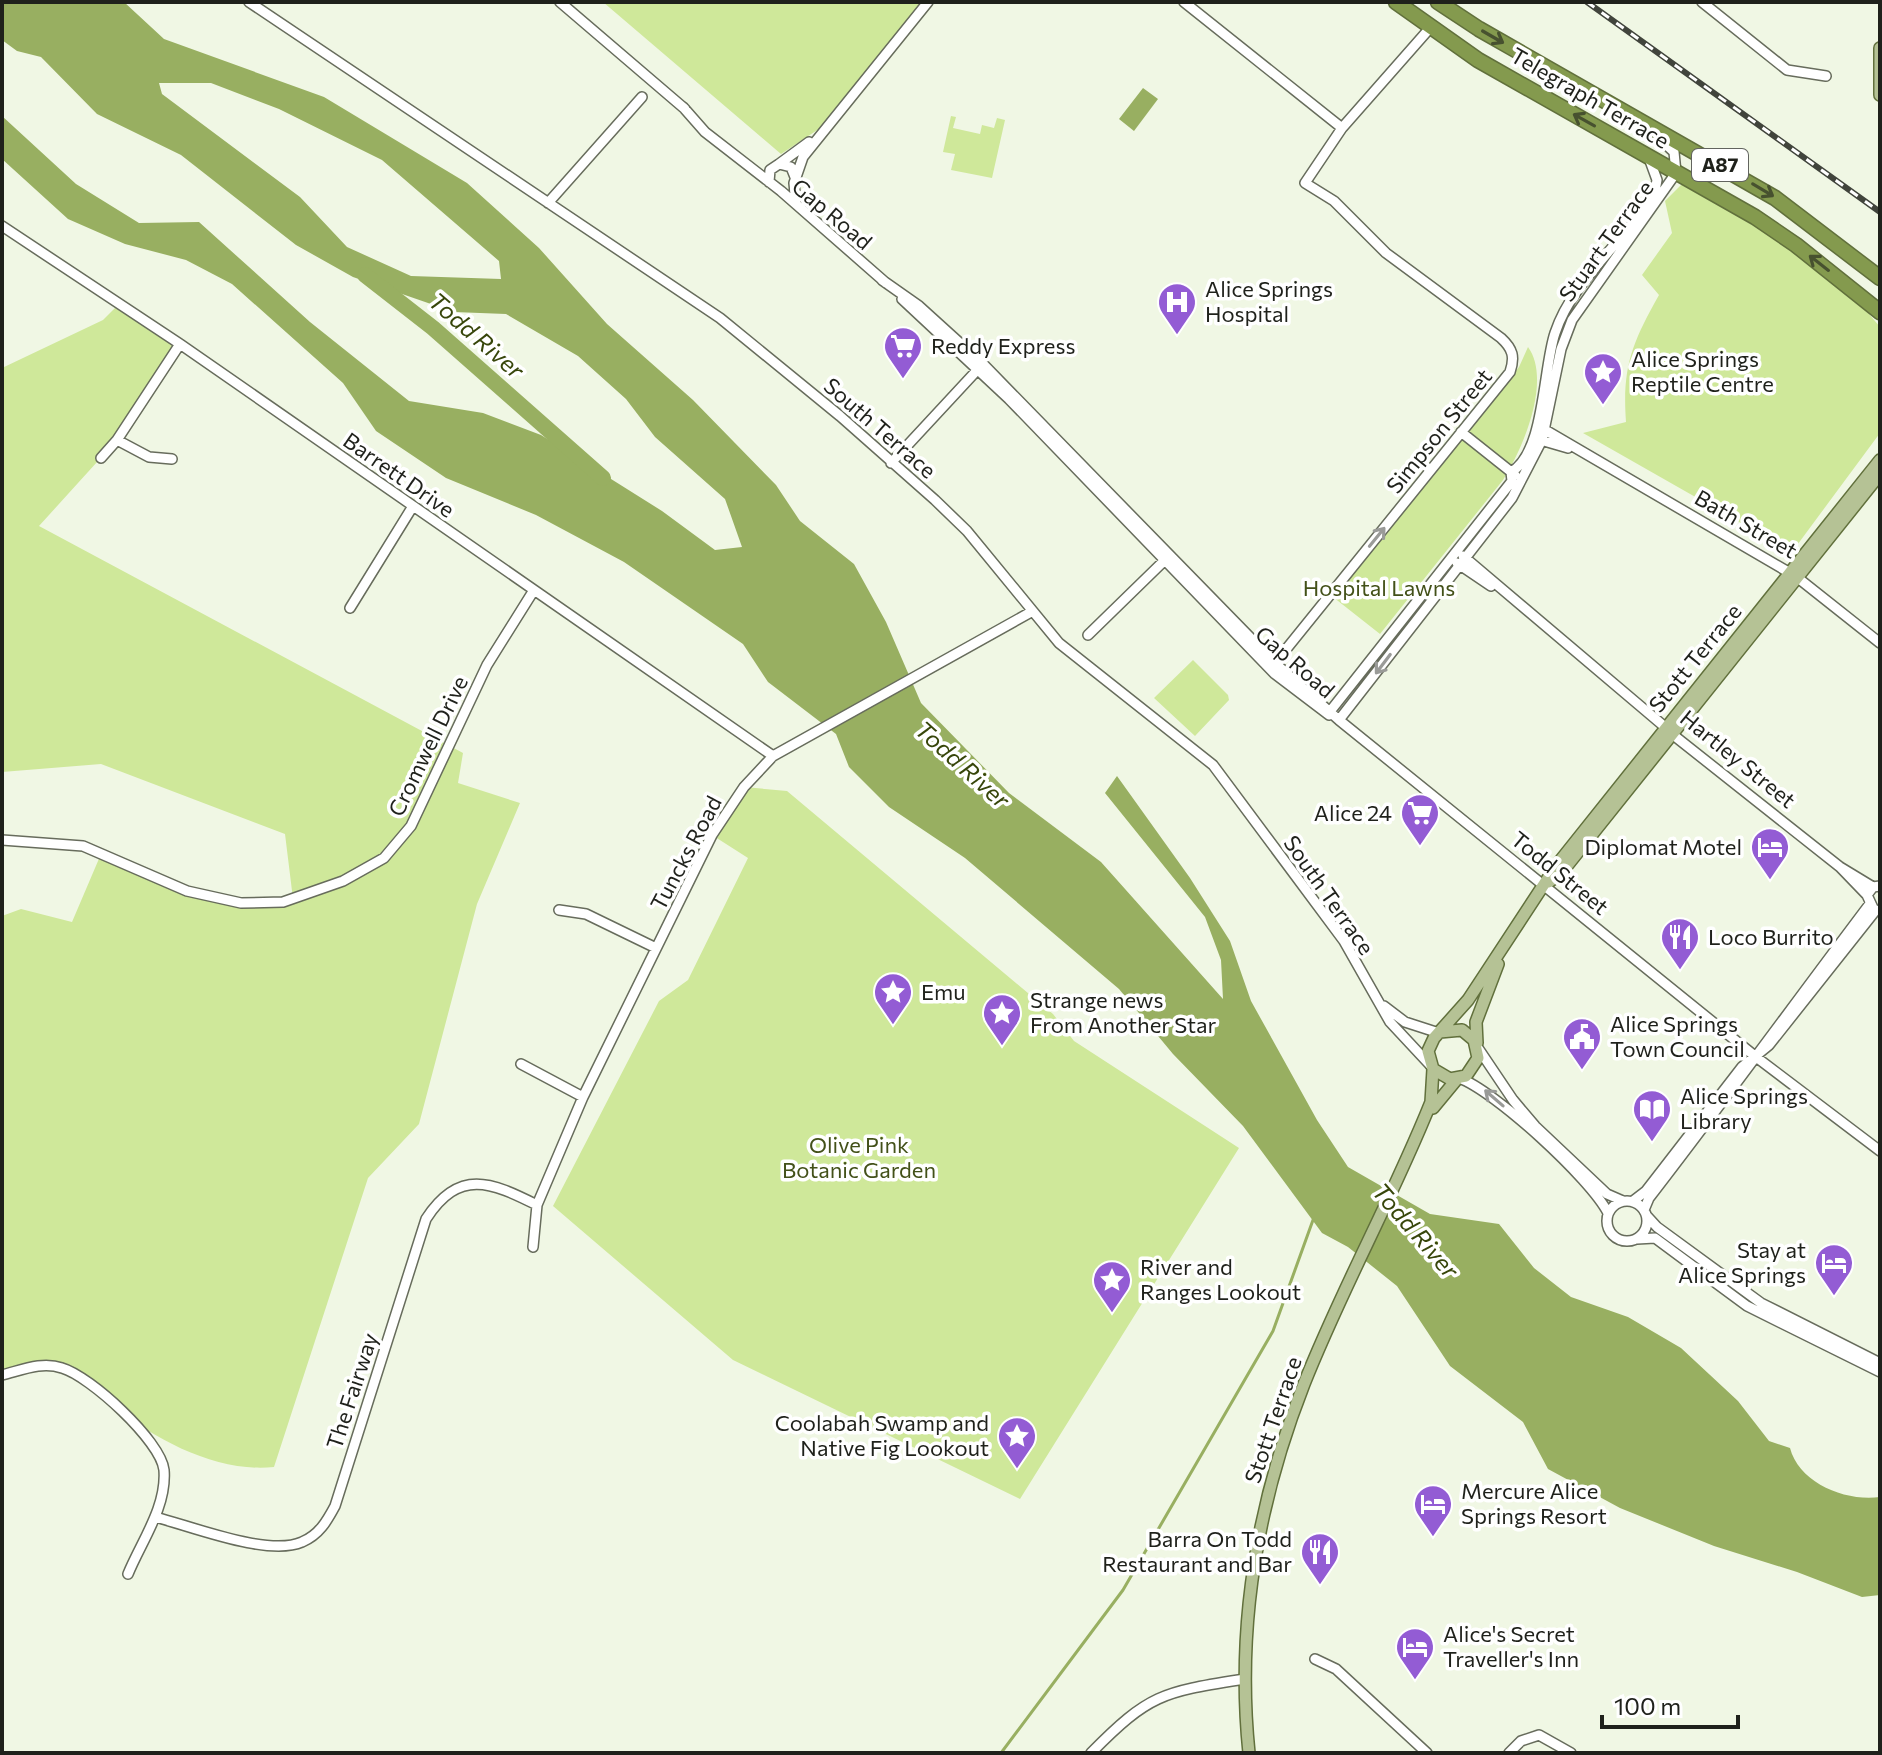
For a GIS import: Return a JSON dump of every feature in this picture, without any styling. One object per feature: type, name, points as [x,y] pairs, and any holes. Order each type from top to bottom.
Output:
[{"type":"highway","name":"Telegraph Terrace","points":[[1396,2],[1430,28],[1778,232],[1879,312]]},
{"type":"highway","name":"Telegraph Terrace","points":[[1438,2],[1746,181],[1801,216],[1880,278]]},
{"type":"main road","points":[[1880,48],[1880,95]]},
{"type":"main road","points":[[1801,216],[1880,269]]},
{"type":"main road","name":"Stott Terrace","points":[[1794,575],[1880,460]]},
{"type":"main road","name":"Stott Terrace","points":[[1440,1032],[1468,1000],[1556,866],[1880,474]]},
{"type":"main road","name":"Stott Terrace","points":[[1478,1047],[1478,1015],[1513,931]]},
{"type":"main road","points":[[1462,1030],[1478,1047],[1476,1065],[1458,1078],[1444,1077],[1432,1068],[1430,1044],[1440,1032],[1462,1030]]},
{"type":"main road","name":"Stott Terrace","points":[[1249,1753],[1245,1679],[1250,1588],[1273,1474],[1305,1382],[1423,1121],[1434,1092],[1432,1068]]},
{"type":"main road","name":"Stott Terrace","points":[[1423,1121],[1458,1078]]},
{"type":"street","name":"South Terrace","points":[[249,2],[720,318],[840,416],[967,531],[1031,612],[1082,663],[1213,765],[1344,941],[1390,1022],[1432,1068]]},
{"type":"street","name":"Gap Road","points":[[560,2],[760,175]]},
{"type":"street","points":[[781,191],[794,180],[803,157],[824,130],[928,2]]},
{"type":"street","points":[[1184,2],[1342,128],[1430,28]]},
{"type":"street","points":[[1702,2],[1787,70],[1826,76]]},
{"type":"street","name":"Stuart Terrace","points":[[1330,712],[1522,481],[1572,320],[1676,173],[1674,152],[1667,143],[1549,69]]},
{"type":"street","points":[[548,203],[642,97]]},
{"type":"street","name":"Gap Road","points":[[683,107],[705,132],[781,191],[882,280],[919,306],[1147,536],[1275,674],[1330,712]]},
{"type":"street","name":"Simpson Street","points":[[1275,663],[1510,372],[1514,360],[1511,347],[1386,253],[1334,201],[1305,183],[1342,128]]},
{"type":"street","points":[[769,182],[776,165],[824,130]]},
{"type":"street","name":"Stuart Terrace","points":[[1339,720],[1459,559],[1512,481],[1511,472],[1520,467],[1539,434],[1552,341],[1562,315],[1655,191],[1656,174],[1647,155]]},
{"type":"street","points":[[745,160],[791,167],[796,205]]},
{"type":"street","name":"Barrett Drive","points":[[2,226],[180,344],[773,756]]},
{"type":"street","points":[[101,458],[117,440],[180,344]]},
{"type":"street","points":[[891,463],[980,367]]},
{"type":"street","points":[[1461,432],[1522,481]]},
{"type":"street","name":"Bath Street","points":[[1539,434],[1583,453],[1794,575],[1880,643]]},
{"type":"street","points":[[117,440],[149,457],[172,459]]},
{"type":"street","points":[[350,608],[413,506]]},
{"type":"street","points":[[1088,635],[1167,557]]},
{"type":"street","name":"Gap Road","points":[[1167,557],[1275,663],[1339,720]]},
{"type":"street","name":"Hartley Street","points":[[1459,559],[1840,867],[1874,899]]},
{"type":"street","name":"Cromwell Drive","points":[[2,840],[83,846],[197,894],[241,903],[283,902],[343,881],[384,858],[411,826],[487,665],[534,590]]},
{"type":"street","name":"Tuncks Road","points":[[533,1247],[537,1205],[583,1097],[725,813],[744,787],[773,756],[1031,612]]},
{"type":"street","name":"Todd Street","points":[[1339,720],[1756,1057],[1880,1151]]},
{"type":"street","points":[[1637,1239],[1645,1231],[1649,1198],[1756,1057],[1764,1041],[1874,899]]},
{"type":"street","points":[[559,910],[586,914],[656,948]]},
{"type":"street","name":"South Terrace","points":[[1376,998],[1405,1022],[1440,1032]]},
{"type":"street","points":[[1478,1047],[1513,1100],[1535,1126],[1607,1194],[1628,1201],[1645,1213],[1657,1227],[1753,1298],[1880,1363]]},
{"type":"street","points":[[1608,1213],[1646,1191],[1742,1067],[1756,1057]]},
{"type":"street","points":[[521,1064],[583,1097]]},
{"type":"street","points":[[1458,1078],[1491,1095],[1571,1167],[1598,1195],[1608,1213],[1606,1224],[1611,1235],[1621,1241],[1655,1238],[1747,1306],[1880,1372]]},
{"type":"street","name":"The Fairway","points":[[155,1517],[262,1545],[285,1547],[314,1535],[335,1506],[426,1219],[436,1204],[457,1187],[486,1184],[498,1186],[537,1205]]},
{"type":"street","points":[[2,1375],[38,1365],[61,1367],[78,1376],[146,1432],[164,1468],[155,1517],[128,1574]]},
{"type":"street","points":[[1315,1659],[1336,1669],[1427,1753]]},
{"type":"street","points":[[1091,1753],[1138,1707],[1158,1697],[1177,1689],[1245,1679]]},
{"type":"street","points":[[1509,1753],[1521,1741],[1539,1735],[1571,1753]]},
{"type":"green space","points":[[603,2],[928,2],[834,119],[781,154]]},
{"type":"green space","points":[[951,116],[956,117],[953,128],[980,134],[982,125],[994,128],[997,118],[1005,120],[992,178],[951,170],[955,154],[943,152]]},
{"type":"green space","points":[[1683,183],[1782,237],[1864,308],[1880,327],[1880,433],[1792,552],[1583,433],[1626,422],[1626,386],[1631,356],[1659,295],[1642,275],[1672,233],[1665,201]]},
{"type":"green space","points":[[119,304],[180,344],[117,440],[39,526],[463,753],[458,783],[520,803],[477,904],[419,1124],[368,1178],[274,1467],[232,1465],[170,1443],[133,1421],[85,1380],[63,1368],[41,1368],[2,1375],[2,916],[21,909],[72,922],[101,854],[170,884],[241,903],[293,899],[285,834],[101,764],[2,772],[2,368],[103,320]]},
{"type":"green space","name":"Hospital Lawns","points":[[1528,347],[1535,361],[1536,395],[1526,433],[1511,467],[1380,634],[1333,597],[1519,367]]},
{"type":"green space","points":[[1193,660],[1228,695],[1229,700],[1195,736],[1154,698]]},
{"type":"green space","name":"Olive Pink Botanic Garden","points":[[744,787],[787,791],[1053,1014],[1074,1041],[1239,1148],[1020,1499],[733,1360],[553,1206],[659,1001],[688,980],[748,858],[712,835]]},
{"type":"water","points":[[2,2],[124,2],[164,39],[324,97],[467,183],[539,248],[607,324],[693,400],[776,485],[800,521],[854,564],[886,622],[921,703],[1009,793],[1101,862],[1223,999],[1221,960],[1205,917],[1105,793],[1117,776],[1190,878],[1230,941],[1251,1001],[1317,1120],[1348,1167],[1430,1214],[1499,1224],[1534,1268],[1571,1297],[1628,1317],[1681,1348],[1738,1401],[1769,1441],[1790,1448],[1795,1460],[1813,1480],[1839,1493],[1880,1497],[1880,1595],[1862,1597],[1797,1572],[1714,1546],[1620,1508],[1548,1469],[1523,1422],[1450,1366],[1397,1286],[1348,1247],[1322,1233],[1243,1126],[1173,1054],[1119,989],[965,858],[889,807],[849,767],[836,734],[768,682],[743,644],[624,562],[536,515],[446,478],[376,431],[343,383],[232,284],[186,260],[125,244],[68,219],[2,159],[2,116],[76,184],[139,223],[199,222],[310,322],[409,401],[483,413],[541,435],[662,511],[715,550],[742,547],[725,499],[655,437],[626,399],[578,356],[506,314],[454,312],[353,277],[296,245],[181,155],[97,114],[41,57],[17,51],[2,40]],"holes":[[[159,83],[211,83],[279,109],[382,160],[499,261],[501,279],[411,276],[347,247],[300,197],[162,94]]]},
{"type":"water","points":[[1143,88],[1158,99],[1134,131],[1119,119]]},
{"type":"waterway","name":"Todd River","points":[[365,275],[433,328],[603,478]]},
{"type":"waterway","points":[[1001,1753],[1123,1590],[1273,1331],[1313,1220]]},
{"type":"railway","points":[[1587,2],[1880,212]]},
{"type":"place","name":"Alice Springs Hospital","points":[[1177,336]]},
{"type":"place","name":"Reddy Express","points":[[903,380]]},
{"type":"place","name":"Alice Springs Reptile Centre","points":[[1603,406]]},
{"type":"place","name":"Alice 24","points":[[1420,847]]},
{"type":"place","name":"Diplomat Motel","points":[[1770,881]]},
{"type":"place","name":"Loco Burrito","points":[[1680,971]]},
{"type":"place","name":"Emu","points":[[893,1026]]},
{"type":"place","name":"Strange news From Another Star","points":[[1002,1047]]},
{"type":"place","name":"Alice Springs Town Council","points":[[1582,1071]]},
{"type":"place","name":"Alice Springs Library","points":[[1652,1143]]},
{"type":"place","name":"Stay at Alice Springs","points":[[1834,1297]]},
{"type":"place","name":"River and Ranges Lookout","points":[[1112,1314]]},
{"type":"place","name":"Coolabah Swamp and Native Fig Lookout","points":[[1017,1470]]},
{"type":"place","name":"Mercure Alice Springs Resort","points":[[1433,1538]]},
{"type":"place","name":"Barra On Todd Restaurant and Bar","points":[[1320,1586]]},
{"type":"place","name":"Alice's Secret Traveller's Inn","points":[[1415,1681]]}]
